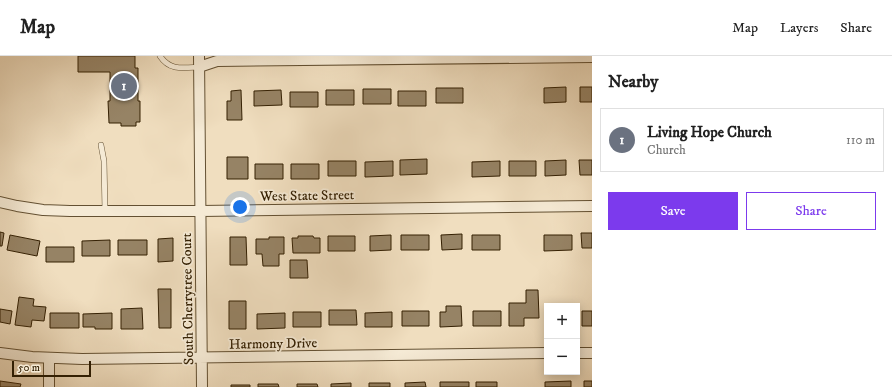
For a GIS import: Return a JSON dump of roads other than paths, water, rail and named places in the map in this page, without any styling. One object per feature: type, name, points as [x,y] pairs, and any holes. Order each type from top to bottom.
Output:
[{"type":"street","name":"South Cherrytree Court","points":[[199,56],[202,387]]},
{"type":"street","points":[[199,67],[217,61],[592,57]]},
{"type":"street","name":"West State Street","points":[[0,202],[43,210],[105,211],[592,206]]},
{"type":"street","points":[[580,353],[592,352]]},
{"type":"street","name":"Harmony Drive","points":[[0,353],[49,358],[90,359],[544,353]]},
{"type":"street","points":[[49,358],[50,387]]},
{"type":"lane","points":[[160,56],[165,62],[177,68],[199,67]]},
{"type":"lane","points":[[101,145],[104,161],[105,211]]},
{"type":"place","name":"Living Hope Church","points":[[124,86]]}]
